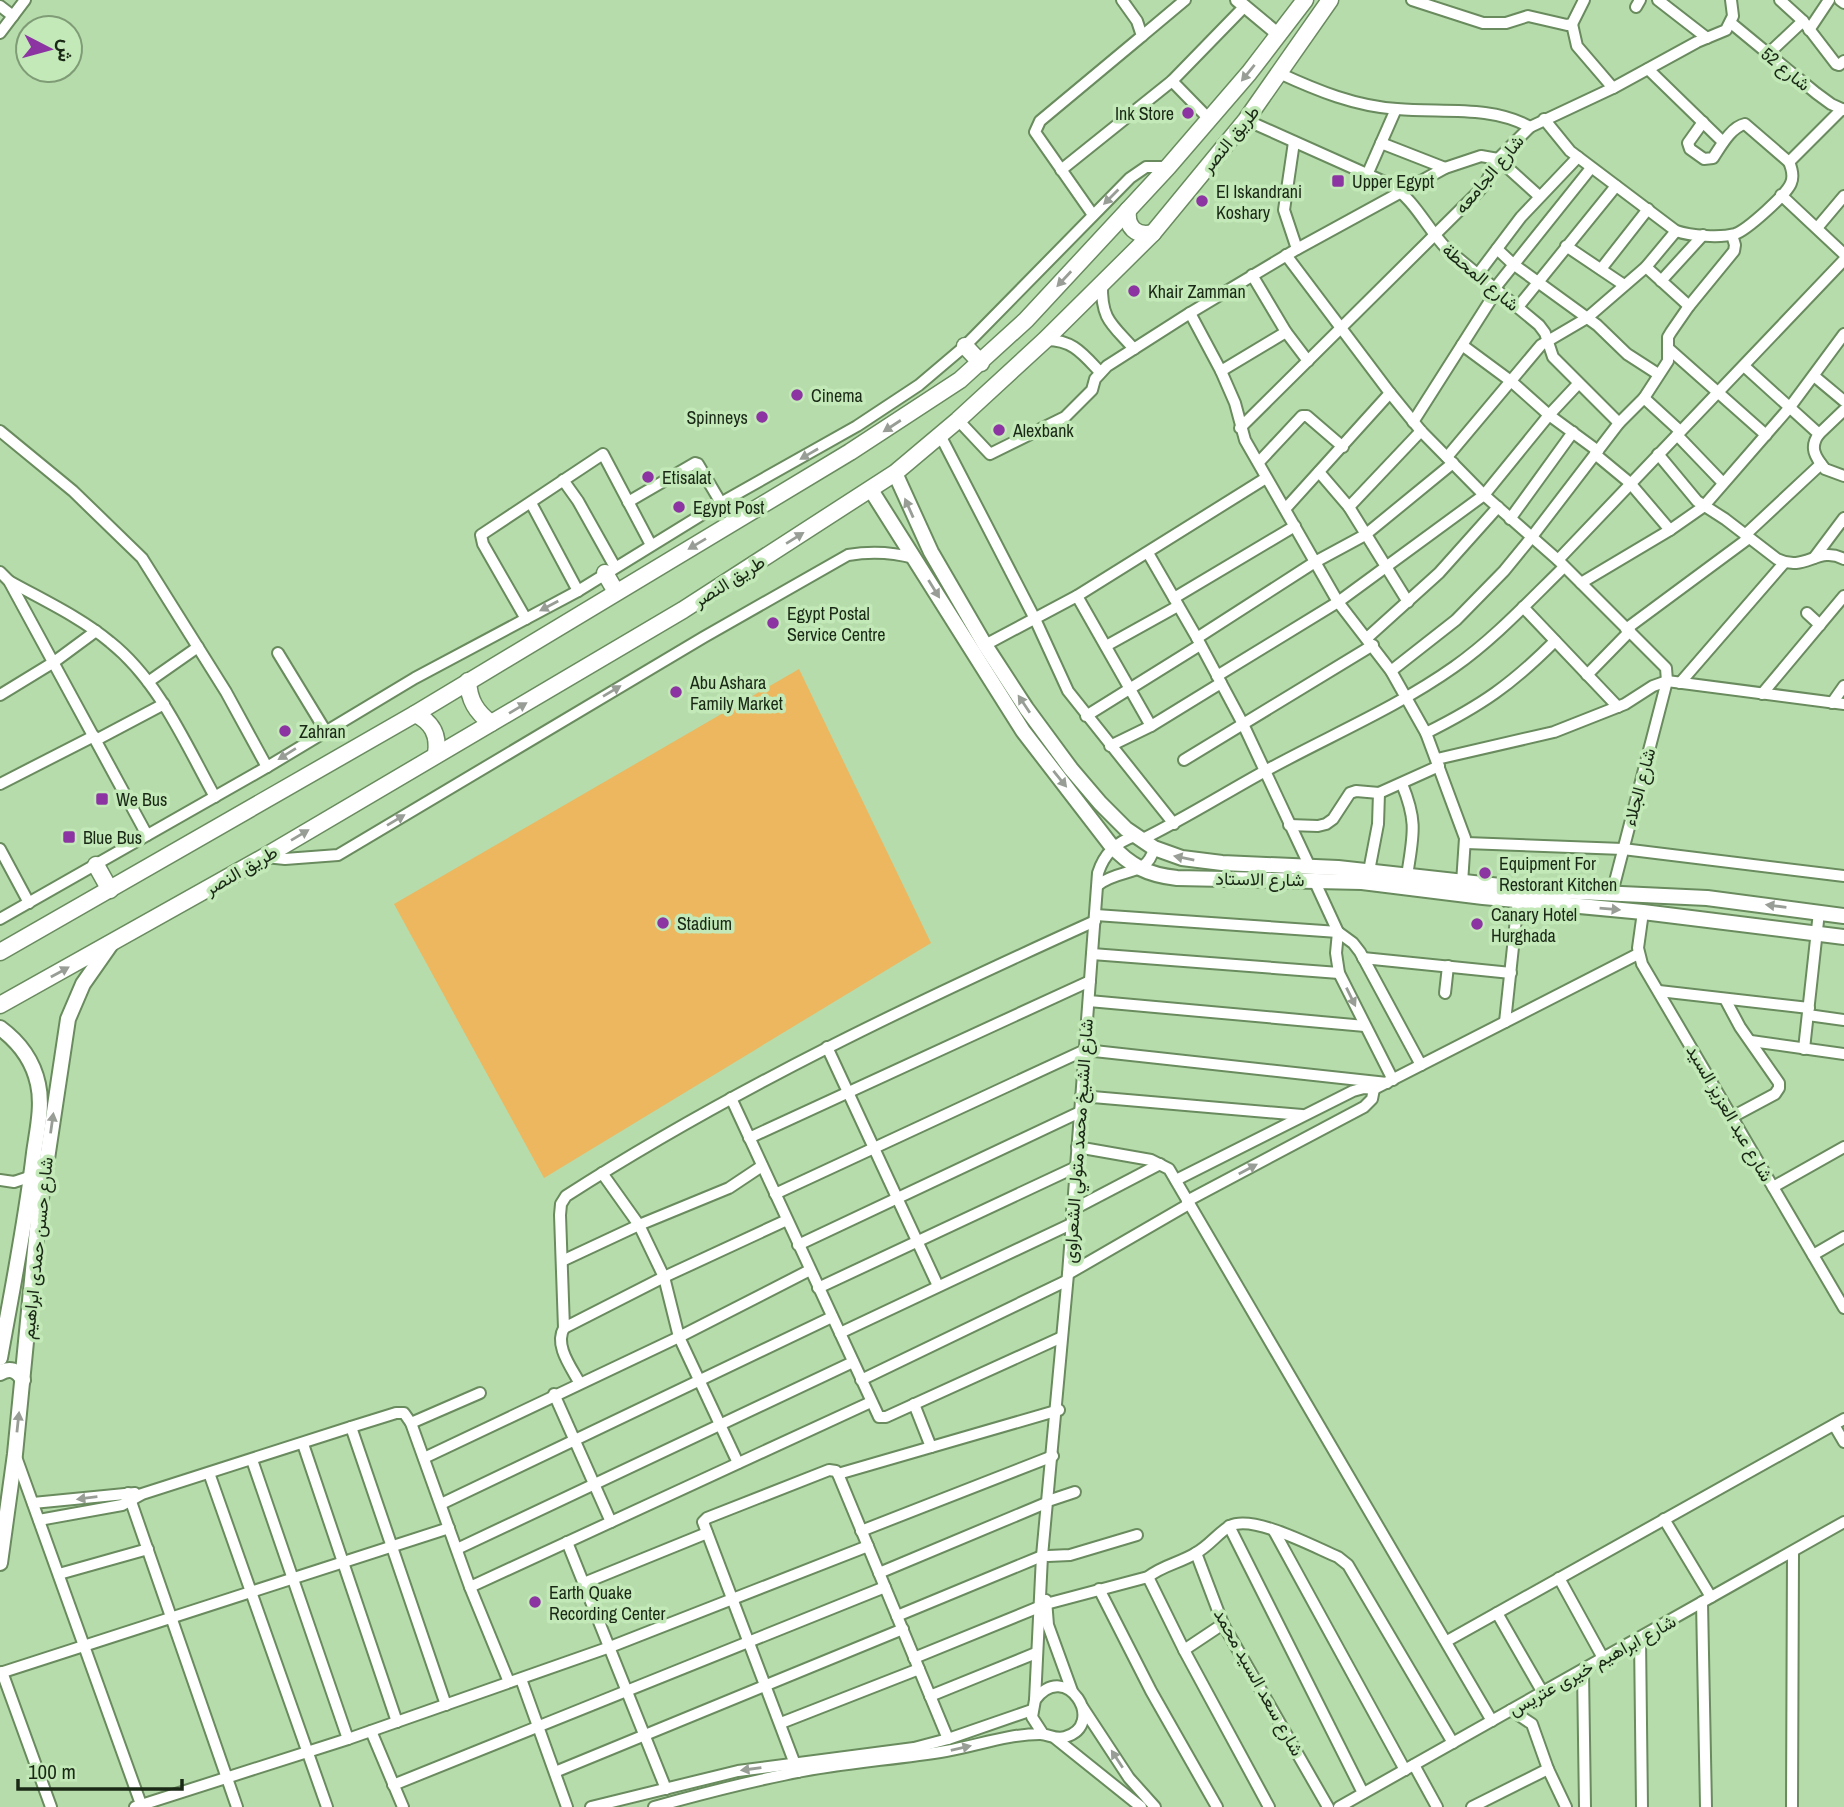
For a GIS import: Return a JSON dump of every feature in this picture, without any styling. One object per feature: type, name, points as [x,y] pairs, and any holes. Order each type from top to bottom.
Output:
[{"type":"main road","name":"طريق النصر","points":[[0,952],[415,714],[850,453],[934,399],[981,363],[1026,320],[1128,211],[1210,120],[1305,0]]},
{"type":"main road","name":"طريق النصر","points":[[0,1005],[264,857],[683,610],[895,474],[1045,340],[1153,233],[1246,120],[1330,0]]},
{"type":"main road","points":[[1128,211],[1131,228],[1141,234],[1153,233]]},
{"type":"main road","points":[[1097,243],[1109,246],[1114,251],[1118,268]]},
{"type":"main road","points":[[965,346],[981,363]]},
{"type":"main road","name":"شارع الاستاد","points":[[895,474],[931,552],[985,645],[1026,708],[1071,769],[1117,820],[1143,841],[1172,856],[1312,873],[1362,882],[1844,937]]},
{"type":"main road","name":"شارع الاستاد","points":[[871,491],[1023,731],[1113,847],[1124,859],[1141,870],[1156,876],[1177,878],[1369,871],[1536,890],[1707,898],[1844,916]]},
{"type":"main road","points":[[610,570],[616,592]]},
{"type":"main road","points":[[468,681],[472,701],[483,718],[491,723]]},
{"type":"main road","points":[[415,714],[431,725],[438,744],[436,754]]},
{"type":"main road","points":[[96,865],[110,891]]},
{"type":"main road","name":"شارع حسن حمدى ابراهيم","points":[[0,1358],[31,1218],[68,1019],[83,984],[111,944]]},
{"type":"main road","name":"شارع حسن حمدى ابراهيم","points":[[0,1028],[23,1050],[32,1066],[40,1103],[32,1176],[23,1380],[0,1563]]},
{"type":"main road","points":[[0,1373],[14,1370],[23,1380]]},
{"type":"street","points":[[0,33],[25,0]]},
{"type":"street","points":[[1122,0],[1137,21],[1142,36]]},
{"type":"street","points":[[1093,215],[1035,132],[1035,127],[1185,0]]},
{"type":"street","points":[[1412,0],[1483,23],[1506,23],[1528,16],[1572,24]]},
{"type":"street","points":[[1584,0],[1572,24],[1577,46],[1613,88]]},
{"type":"street","points":[[1658,0],[1707,38]]},
{"type":"street","points":[[1731,0],[1731,23]]},
{"type":"street","points":[[1780,0],[1806,25],[1836,64],[1844,61]]},
{"type":"street","points":[[1768,54],[1806,25],[1829,0]]},
{"type":"street","points":[[1061,170],[1172,81],[1240,3],[1279,35]]},
{"type":"street","points":[[0,6],[13,16]]},
{"type":"street","name":"شارع الجامعه","points":[[1240,428],[1486,184],[1498,159],[1531,127],[1726,30],[1731,23]]},
{"type":"street","name":"شارع 52","points":[[1731,23],[1816,93],[1843,109]]},
{"type":"street","points":[[1648,69],[1723,142]]},
{"type":"street","points":[[1279,73],[1321,93],[1395,109],[1489,114],[1508,117],[1531,127]]},
{"type":"street","points":[[1172,81],[1210,120]]},
{"type":"street","points":[[1367,174],[1395,109]]},
{"type":"street","points":[[1789,162],[1843,109]]},
{"type":"street","points":[[1544,119],[1563,144],[1578,157],[1676,231],[1703,236],[1732,234],[1745,229],[1791,185],[1793,179],[1789,162],[1745,124],[1740,124],[1711,159],[1704,159],[1690,149],[1689,140],[1703,122]]},
{"type":"street","name":"شارع المحطة","points":[[1246,120],[1400,191],[1428,225],[1433,236],[1539,325],[1548,340],[1550,352],[1578,384],[1619,423]]},
{"type":"street","points":[[1294,142],[1284,210],[1297,249]]},
{"type":"street","points":[[1381,143],[1445,168]]},
{"type":"street","points":[[958,420],[990,454],[1065,416],[1091,390],[1100,372],[1134,349],[1286,255],[1445,168],[1480,156],[1498,159],[1539,196]]},
{"type":"street","points":[[1478,274],[1539,196],[1578,157]]},
{"type":"street","points":[[0,919],[267,767],[415,678],[578,591],[721,503],[857,426],[919,385],[965,346],[1130,178],[1146,167],[1168,167]]},
{"type":"street","points":[[1349,507],[1417,427],[1496,289],[1591,168]]},
{"type":"street","points":[[1517,307],[1616,186]]},
{"type":"street","points":[[1782,195],[1844,254]]},
{"type":"street","points":[[1817,229],[1842,204]]},
{"type":"street","points":[[1601,269],[1648,209]]},
{"type":"street","points":[[1086,716],[1315,562],[1365,535],[1450,460],[1541,345],[1587,318],[1646,267],[1676,231]]},
{"type":"street","points":[[1391,671],[1456,620],[1504,571],[1619,423],[1644,398],[1668,361],[1668,337],[1671,332],[1734,251],[1732,234]]},
{"type":"street","points":[[1661,281],[1703,236]]},
{"type":"street","points":[[1566,246],[1624,285]]},
{"type":"street","points":[[1497,249],[1513,264],[1587,318],[1627,354],[1658,374]]},
{"type":"street","points":[[1286,255],[1417,427],[1484,495],[1561,564],[1662,662],[1666,668],[1667,681]]},
{"type":"street","points":[[1113,847],[1124,839],[1143,841],[1265,771],[1406,697],[1466,657],[1523,607],[1630,484],[1844,260]]},
{"type":"street","points":[[1646,267],[1689,306]]},
{"type":"street","points":[[1252,275],[1286,332],[1308,361]]},
{"type":"street","points":[[1101,284],[1102,309],[1134,349]]},
{"type":"street","points":[[1190,313],[1221,371],[1235,403],[1245,440],[1266,478],[1286,508],[1338,602],[1391,671],[1426,733],[1466,843],[1462,883]]},
{"type":"street","points":[[1221,371],[1286,332]]},
{"type":"street","points":[[1581,583],[1670,530],[1703,506],[1790,407],[1844,334]]},
{"type":"street","points":[[1045,340],[1057,340],[1076,347],[1100,372]]},
{"type":"street","points":[[1462,345],[1512,382],[1596,452],[1630,484],[1670,530]]},
{"type":"street","points":[[1669,349],[1766,435]]},
{"type":"street","points":[[1744,366],[1819,434]]},
{"type":"street","points":[[1814,376],[1844,401]]},
{"type":"street","points":[[1110,746],[1151,726],[1338,602],[1484,495],[1578,384]]},
{"type":"street","points":[[1286,508],[1390,393]]},
{"type":"street","points":[[1644,398],[1723,483]]},
{"type":"street","points":[[1844,410],[1812,444],[1826,470],[1844,476]]},
{"type":"street","points":[[1259,462],[1302,416],[1307,416],[1343,447]]},
{"type":"street","points":[[0,431],[74,491],[142,558],[198,647],[267,767]]},
{"type":"street","points":[[1510,519],[1573,432]]},
{"type":"street","points":[[940,435],[1035,619],[1068,691],[1174,824]]},
{"type":"street","points":[[526,618],[481,538],[485,531],[603,454],[651,545]]},
{"type":"street","points":[[1658,454],[1703,506],[1784,563],[1799,564],[1835,554],[1844,559]]},
{"type":"street","points":[[628,502],[695,463],[703,470],[721,503]]},
{"type":"street","points":[[1587,675],[1628,630],[1747,537],[1821,464]]},
{"type":"street","points":[[1319,472],[1349,507],[1385,569],[1408,602]]},
{"type":"street","points":[[985,645],[1077,596],[1266,478]]},
{"type":"street","points":[[563,480],[578,501],[610,570]]},
{"type":"street","points":[[531,503],[578,591]]},
{"type":"street","points":[[1185,760],[1370,641],[1439,573],[1498,508]]},
{"type":"street","points":[[1814,558],[1844,518]]},
{"type":"street","points":[[1106,646],[1295,526]]},
{"type":"street","points":[[264,857],[285,859],[338,855],[692,644],[848,555],[885,552],[914,558]]},
{"type":"street","points":[[1148,553],[1243,724],[1312,873],[1338,932],[1336,953],[1339,973],[1390,1081]]},
{"type":"street","points":[[1680,682],[1784,563]]},
{"type":"street","points":[[0,572],[112,643],[164,704],[215,797]]},
{"type":"street","points":[[9,580],[118,777],[147,835]]},
{"type":"street","points":[[1077,596],[1151,726]]},
{"type":"street","points":[[1762,694],[1844,596]]},
{"type":"street","points":[[1523,607],[1618,707]]},
{"type":"street","points":[[1807,613],[1820,625]]},
{"type":"street","points":[[0,695],[54,662],[96,631]]},
{"type":"street","points":[[1426,733],[1473,709],[1502,690],[1555,641]]},
{"type":"street","points":[[148,682],[198,647]]},
{"type":"street","points":[[278,653],[325,730]]},
{"type":"street","points":[[1289,825],[1326,824],[1350,793],[1379,793],[1402,784],[1438,762],[1554,732],[1618,707],[1667,681],[1844,704]]},
{"type":"street","name":"شارع الجلاء","points":[[1612,893],[1667,681]]},
{"type":"street","points":[[1832,703],[1844,686]]},
{"type":"street","points":[[0,784],[164,704]]},
{"type":"street","points":[[1402,784],[1413,814],[1414,830],[1408,876]]},
{"type":"street","points":[[1369,871],[1378,824],[1379,793]]},
{"type":"street","points":[[1098,884],[1114,875],[1141,870],[1150,860],[1143,841]]},
{"type":"street","points":[[1466,843],[1623,849],[1844,876]]},
{"type":"street","name":"شارع الشيخ محمد متولي الشعراوى","points":[[1034,1705],[1098,884],[1101,862],[1113,847]]},
{"type":"street","points":[[0,849],[29,903]]},
{"type":"street","points":[[1505,1022],[1518,900]]},
{"type":"street","points":[[1176,1180],[1353,1091],[1374,1089],[1638,954],[1643,912]]},
{"type":"street","points":[[1804,1049],[1819,912]]},
{"type":"street","points":[[579,1382],[561,1345],[564,1328],[561,1204],[566,1196],[731,1098],[827,1047],[1095,918],[1338,932],[1353,943],[1363,958],[1421,1065]]},
{"type":"street","points":[[1092,954],[1339,973]]},
{"type":"street","name":"شارع عبد العزيز السيد","points":[[1638,954],[1844,1308]]},
{"type":"street","points":[[1363,958],[1511,973]]},
{"type":"street","points":[[1445,993],[1448,966]]},
{"type":"street","points":[[749,1138],[1090,981]]},
{"type":"street","points":[[1659,991],[1808,1011],[1844,1020]]},
{"type":"street","points":[[1725,999],[1777,1079],[1779,1088],[1775,1094],[1732,1117]]},
{"type":"street","points":[[1088,1001],[1365,1026]]},
{"type":"street","points":[[1751,1041],[1844,1054]]},
{"type":"street","points":[[827,1047],[938,1286]]},
{"type":"street","points":[[775,1194],[1085,1050],[1390,1081]]},
{"type":"street","points":[[861,1380],[1067,1278],[1188,1203],[1364,1107],[1371,1099],[1374,1089]]},
{"type":"street","points":[[1081,1096],[1303,1115]]},
{"type":"street","points":[[731,1098],[877,1415],[881,1418],[1062,1337]]},
{"type":"street","points":[[798,1245],[1080,1112]]},
{"type":"street","points":[[1077,1147],[1151,1160],[1169,1168],[1492,1721]]},
{"type":"street","points":[[1773,1186],[1844,1147]]},
{"type":"street","points":[[1072,1210],[1160,1164]]},
{"type":"street","points":[[562,1261],[639,1225],[729,1188],[762,1166]]},
{"type":"street","points":[[818,1288],[1076,1167]]},
{"type":"street","points":[[602,1173],[639,1225],[664,1277],[679,1337],[738,1463]]},
{"type":"street","points":[[0,1180],[14,1182],[32,1176]]},
{"type":"street","points":[[564,1328],[664,1277],[787,1220]]},
{"type":"street","points":[[840,1333],[1071,1224]]},
{"type":"street","points":[[1813,1255],[1844,1237]]},
{"type":"street","points":[[424,1458],[579,1382],[679,1337],[810,1270]]},
{"type":"street","points":[[441,1504],[832,1317]]},
{"type":"street","points":[[457,1549],[853,1362]]},
{"type":"street","points":[[411,1423],[480,1393]]},
{"type":"street","points":[[554,1394],[611,1522]]},
{"type":"street","points":[[470,1587],[871,1402]]},
{"type":"street","points":[[914,1404],[931,1447]]},
{"type":"street","points":[[838,1474],[1057,1411]]},
{"type":"street","points":[[39,1520],[142,1494],[400,1413],[407,1415],[470,1587],[509,1682]]},
{"type":"street","points":[[1447,1641],[1839,1422],[1844,1441]]},
{"type":"street","points":[[351,1427],[446,1705]]},
{"type":"street","points":[[303,1444],[397,1722]]},
{"type":"street","points":[[15,1454],[140,1806],[348,1739],[521,1679],[868,1546]]},
{"type":"street","points":[[861,1531],[1053,1456]]},
{"type":"street","points":[[252,1460],[348,1739]]},
{"type":"street","points":[[797,1769],[704,1522],[707,1518],[829,1470],[838,1474],[948,1739]]},
{"type":"street","points":[[209,1474],[327,1807]]},
{"type":"street","points":[[879,1573],[1075,1492]]},
{"type":"street","points":[[33,1503],[130,1497]]},
{"type":"street","points":[[130,1497],[237,1807]]},
{"type":"street","points":[[1664,1519],[1707,1600],[1706,1807]]},
{"type":"street","points":[[781,1723],[1043,1606],[1148,1577],[1159,1568],[1196,1553],[1229,1526],[1241,1522],[1261,1525],[1338,1557],[1348,1565],[1453,1743]]},
{"type":"street","name":"شارع ابراهيم خيرى عتريس","points":[[1339,1807],[1844,1522]]},
{"type":"street","points":[[1229,1526],[1363,1793]]},
{"type":"street","points":[[51,1807],[1,1673],[449,1528]]},
{"type":"street","points":[[1274,1531],[1410,1767],[1437,1807]]},
{"type":"street","points":[[584,1583],[707,1533]]},
{"type":"street","points":[[897,1616],[1045,1556],[1070,1555],[1136,1535]]},
{"type":"street","points":[[567,1542],[666,1789]]},
{"type":"street","points":[[59,1574],[148,1549]]},
{"type":"street","points":[[1792,1807],[1793,1552]]},
{"type":"street","name":"شارع سعد السيد محمد","points":[[1196,1553],[1223,1624],[1328,1807]]},
{"type":"street","points":[[1148,1577],[1184,1650],[1269,1807]]},
{"type":"street","points":[[1559,1578],[1603,1658]]},
{"type":"street","points":[[393,1785],[885,1587]]},
{"type":"street","points":[[1099,1589],[1151,1691],[1217,1807]]},
{"type":"street","name":"شارع الشيخ محمد متولي الشعراوى","points":[[1043,1606],[1072,1691]]},
{"type":"street","points":[[1497,1613],[1543,1693]]},
{"type":"street","points":[[1184,1650],[1223,1624]]},
{"type":"street","points":[[555,1772],[903,1629]]},
{"type":"street","points":[[1640,1638],[1642,1807]]},
{"type":"street","points":[[930,1696],[1036,1653]]},
{"type":"street","points":[[1583,1670],[1585,1807]]},
{"type":"street","points":[[521,1679],[567,1807]]},
{"type":"street","points":[[654,1807],[797,1769],[948,1739],[1034,1705],[1049,1688],[1061,1687],[1072,1691],[1129,1778],[1155,1807]]},
{"type":"street","points":[[1034,1705],[1034,1724],[1043,1734]]},
{"type":"street","points":[[1055,1738],[1069,1736],[1079,1727],[1083,1708]]},
{"type":"street","points":[[1511,1710],[1532,1724],[1548,1769],[1566,1807]]},
{"type":"street","points":[[371,1731],[403,1807]]},
{"type":"street","points":[[591,1807],[738,1771],[797,1769],[948,1751],[1043,1734],[1055,1738],[1142,1807]]},
{"type":"street","points":[[1472,1807],[1548,1769]]},
{"type":"shaded area","name":"Stadium","points":[[799,669],[931,943],[544,1178],[394,904]]},
{"type":"place","name":"Ink Store","points":[[1188,113]]},
{"type":"place","name":"Upper Egypt","points":[[1338,181]]},
{"type":"place","name":"El Iskandrani Koshary","points":[[1202,201]]},
{"type":"place","name":"Khair Zamman","points":[[1134,291]]},
{"type":"place","name":"Cinema","points":[[797,395]]},
{"type":"place","name":"Spinneys","points":[[762,417]]},
{"type":"place","name":"Alexbank","points":[[999,430]]},
{"type":"place","name":"Etisalat","points":[[648,477]]},
{"type":"place","name":"Egypt Post","points":[[679,507]]},
{"type":"place","name":"Egypt Postal Service Centre","points":[[773,623]]},
{"type":"place","name":"Abu Ashara Family Market","points":[[676,692]]},
{"type":"place","name":"Zahran","points":[[285,731]]},
{"type":"place","name":"We Bus","points":[[102,799]]},
{"type":"place","name":"Blue Bus","points":[[69,837]]},
{"type":"place","name":"Equipment For Restorant Kitchen","points":[[1485,873]]},
{"type":"place","name":"Stadium","points":[[663,923]]},
{"type":"place","name":"Canary Hotel Hurghada","points":[[1477,924]]},
{"type":"place","name":"Earth Quake Recording Center","points":[[535,1602]]}]
